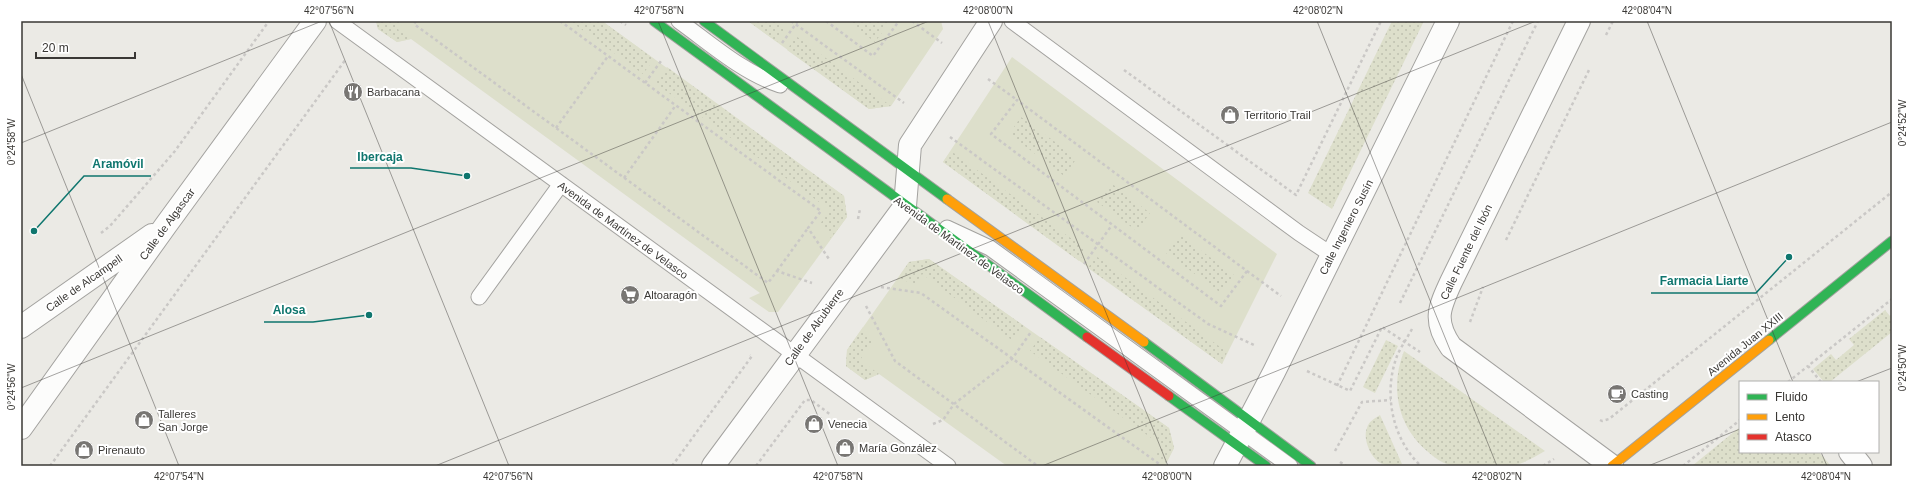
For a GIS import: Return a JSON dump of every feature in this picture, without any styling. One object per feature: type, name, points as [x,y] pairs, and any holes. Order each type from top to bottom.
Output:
[{"type":"highway","name":"Avenida de Martínez de Velasco","points":[[654,21],[907,187],[1242,432],[1311,466]]},
{"type":"highway","name":"Avenida de Martínez de Velasco","points":[[704,21],[800,91],[907,187],[924,219]]},
{"type":"highway","name":"Avenida Juan XXIII","points":[[1612,466],[1892,242]]},
{"type":"highway","name":"Avenida de Martínez de Velasco","points":[[1242,432],[1266,466]]},
{"type":"street","name":"Calle de Algascar","points":[[21,428],[166,225],[315,21]]},
{"type":"street","points":[[907,187],[910,145],[991,21]]},
{"type":"street","name":"Calle Ingeniero Susín","points":[[1225,466],[1281,359],[1448,21]]},
{"type":"street","name":"Calle Fuente del Ibón","points":[[1579,21],[1451,282],[1440,306],[1440,318],[1445,339],[1451,347],[1612,466]]},
{"type":"street","name":"Calle de Alcubierre","points":[[713,466],[794,354],[907,187]]},
{"type":"street","name":"Calle de Alcampell","points":[[21,327],[166,225]]},
{"type":"street","points":[[1851,453],[1861,466]]},
{"type":"lane","name":"Avenida de Martínez de Velasco","points":[[337,21],[948,466]]},
{"type":"lane","points":[[680,21],[736,62],[756,74],[800,91]]},
{"type":"lane","points":[[1012,21],[1299,233],[1332,254]]},
{"type":"lane","points":[[479,297],[561,184]]},
{"type":"lane","points":[[924,219],[946,227],[990,248],[1290,466]]},
{"type":"path","points":[[99,235],[110,226],[175,151],[269,21]]},
{"type":"path","points":[[416,21],[414,24],[768,283],[821,211],[560,21]]},
{"type":"path","points":[[620,21],[632,29]]},
{"type":"path","points":[[791,21],[906,104]]},
{"type":"path","points":[[781,44],[798,21]]},
{"type":"path","points":[[826,21],[873,56],[899,21]]},
{"type":"path","points":[[912,21],[946,45]]},
{"type":"path","points":[[1122,68],[1296,195],[1381,21]]},
{"type":"path","points":[[1337,386],[1513,21]]},
{"type":"path","points":[[1400,302],[1538,21]]},
{"type":"path","points":[[1603,42],[1613,21]]},
{"type":"path","points":[[556,128],[608,56]]},
{"type":"path","points":[[50,466],[346,59],[349,61]]},
{"type":"path","points":[[645,83],[662,60]]},
{"type":"path","points":[[1503,245],[1592,63]]},
{"type":"path","points":[[982,84],[986,77],[1283,298],[1286,292]]},
{"type":"path","points":[[902,110],[910,98]]},
{"type":"path","points":[[1016,100],[991,134],[1112,225],[1222,306],[1247,271]]},
{"type":"path","points":[[624,178],[676,105]]},
{"type":"path","points":[[944,141],[948,135],[1208,324],[1258,348],[1261,340]]},
{"type":"path","points":[[1597,417],[1602,421],[1609,419],[1892,192]]},
{"type":"path","points":[[856,223],[859,214],[859,201]]},
{"type":"path","points":[[1081,268],[1112,225]]},
{"type":"path","points":[[808,228],[830,259]]},
{"type":"path","points":[[825,265],[834,254]]},
{"type":"path","points":[[777,271],[812,282]]},
{"type":"path","points":[[808,288],[816,277]]},
{"type":"path","points":[[1469,324],[1485,280]]},
{"type":"path","points":[[883,281],[878,287],[922,293],[1162,466]]},
{"type":"path","points":[[1789,381],[1892,298]]},
{"type":"path","points":[[861,310],[865,304],[895,361],[1038,466]]},
{"type":"path","points":[[1416,323],[1397,356],[1390,382],[1391,410],[1399,436],[1414,459],[1421,466]]},
{"type":"path","points":[[1281,359],[1350,391],[1382,327],[1422,353]]},
{"type":"path","points":[[928,426],[943,420],[954,404],[1012,358],[1033,329]]},
{"type":"path","points":[[672,466],[752,356],[748,354]]},
{"type":"path","points":[[1808,366],[1820,381]]},
{"type":"path","points":[[756,466],[805,400],[811,400],[836,418]]},
{"type":"path","points":[[1332,457],[1362,402],[1391,400]]},
{"type":"path","points":[[1683,466],[1739,421]]},
{"type":"green space","points":[[376,21],[602,21],[844,196],[847,217],[778,312],[769,312],[749,298],[760,293],[411,39],[397,42],[378,29]]},
{"type":"green space","points":[[376,21],[404,21],[398,30],[411,39],[397,42],[378,29]]},
{"type":"green space","points":[[570,21],[602,21],[654,59],[643,74]]},
{"type":"green space","points":[[748,21],[941,21],[943,29],[891,106],[869,109]]},
{"type":"green space","points":[[748,21],[776,21],[786,29],[777,42]]},
{"type":"green space","points":[[846,21],[888,21],[890,22],[875,42]]},
{"type":"green space","points":[[1392,21],[1424,21],[1332,209],[1308,193]]},
{"type":"green space","points":[[796,36],[891,106],[869,109],[787,50]]},
{"type":"green space","points":[[1012,57],[1277,254],[1222,364],[943,162]]},
{"type":"green space","points":[[667,67],[844,196],[847,217],[831,238],[820,224],[830,210],[655,83]]},
{"type":"green space","points":[[1021,117],[1077,158],[1064,176],[1009,134]]},
{"type":"green space","points":[[951,151],[1087,250],[1079,261],[943,162]]},
{"type":"green space","points":[[1111,183],[1150,213],[1137,231],[1097,202]]},
{"type":"green space","points":[[1180,235],[1234,275],[1221,293],[1166,253]]},
{"type":"green space","points":[[1096,256],[1227,352],[1222,364],[1088,268]]},
{"type":"green space","points":[[929,259],[1169,428],[1174,448],[1165,466],[1007,466],[879,374],[865,380],[846,366],[847,350],[909,262]]},
{"type":"green space","points":[[929,259],[1024,326],[1013,341],[922,274],[914,285],[906,281],[897,280],[909,262]]},
{"type":"green space","points":[[1885,310],[1890,316],[1892,314],[1892,332],[1831,381],[1823,381],[1813,369],[1831,354],[1836,360],[1854,345],[1849,339]]},
{"type":"green space","points":[[863,327],[866,336],[873,342],[860,360],[879,374],[865,380],[846,366],[847,350]]},
{"type":"green space","points":[[1040,337],[1169,428],[1174,448],[1166,463],[1155,456],[1161,445],[1030,351]]},
{"type":"green space","points":[[1386,340],[1398,346],[1375,393],[1363,387]]},
{"type":"green space","points":[[1404,351],[1545,451],[1523,463],[1502,467],[1455,466],[1444,463],[1435,458],[1417,441],[1409,430],[1399,405],[1397,378]]},
{"type":"green space","points":[[1380,415],[1402,464],[1383,464],[1375,459],[1369,449],[1366,438],[1367,428],[1370,422]]},
{"type":"green space","points":[[1739,428],[1739,453],[1820,453],[1831,466],[1692,466]]},
{"type":"traffic: fast","points":[[654,21],[1087,337]]},
{"type":"traffic: fast","points":[[704,21],[947,199]]},
{"type":"traffic: fast","points":[[1769,340],[1892,241]]},
{"type":"traffic: fast","points":[[1144,342],[1311,466]]},
{"type":"traffic: fast","points":[[1169,396],[1266,466]]},
{"type":"traffic: slow","points":[[947,199],[1144,342]]},
{"type":"traffic: slow","points":[[1612,466],[1769,340]]},
{"type":"traffic: jam","points":[[1087,337],[1169,396]]},
{"type":"place","name":"Barbacana","points":[[353,92]]},
{"type":"place","name":"Territorio Trail","points":[[1230,115]]},
{"type":"place","name":"Ibercaja","points":[[467,176]]},
{"type":"place","name":"Aramóvil","points":[[34,231]]},
{"type":"place","name":"Farmacia Liarte","points":[[1789,257]]},
{"type":"place","name":"Altoaragón","points":[[630,295]]},
{"type":"place","name":"Alosa","points":[[369,315]]},
{"type":"place","name":"Casting","points":[[1617,394]]},
{"type":"place","name":"Talleres San Jorge","points":[[144,420]]},
{"type":"place","name":"Venecia","points":[[814,424]]},
{"type":"place","name":"María González","points":[[845,448]]},
{"type":"place","name":"Pirenauto","points":[[84,450]]}]
